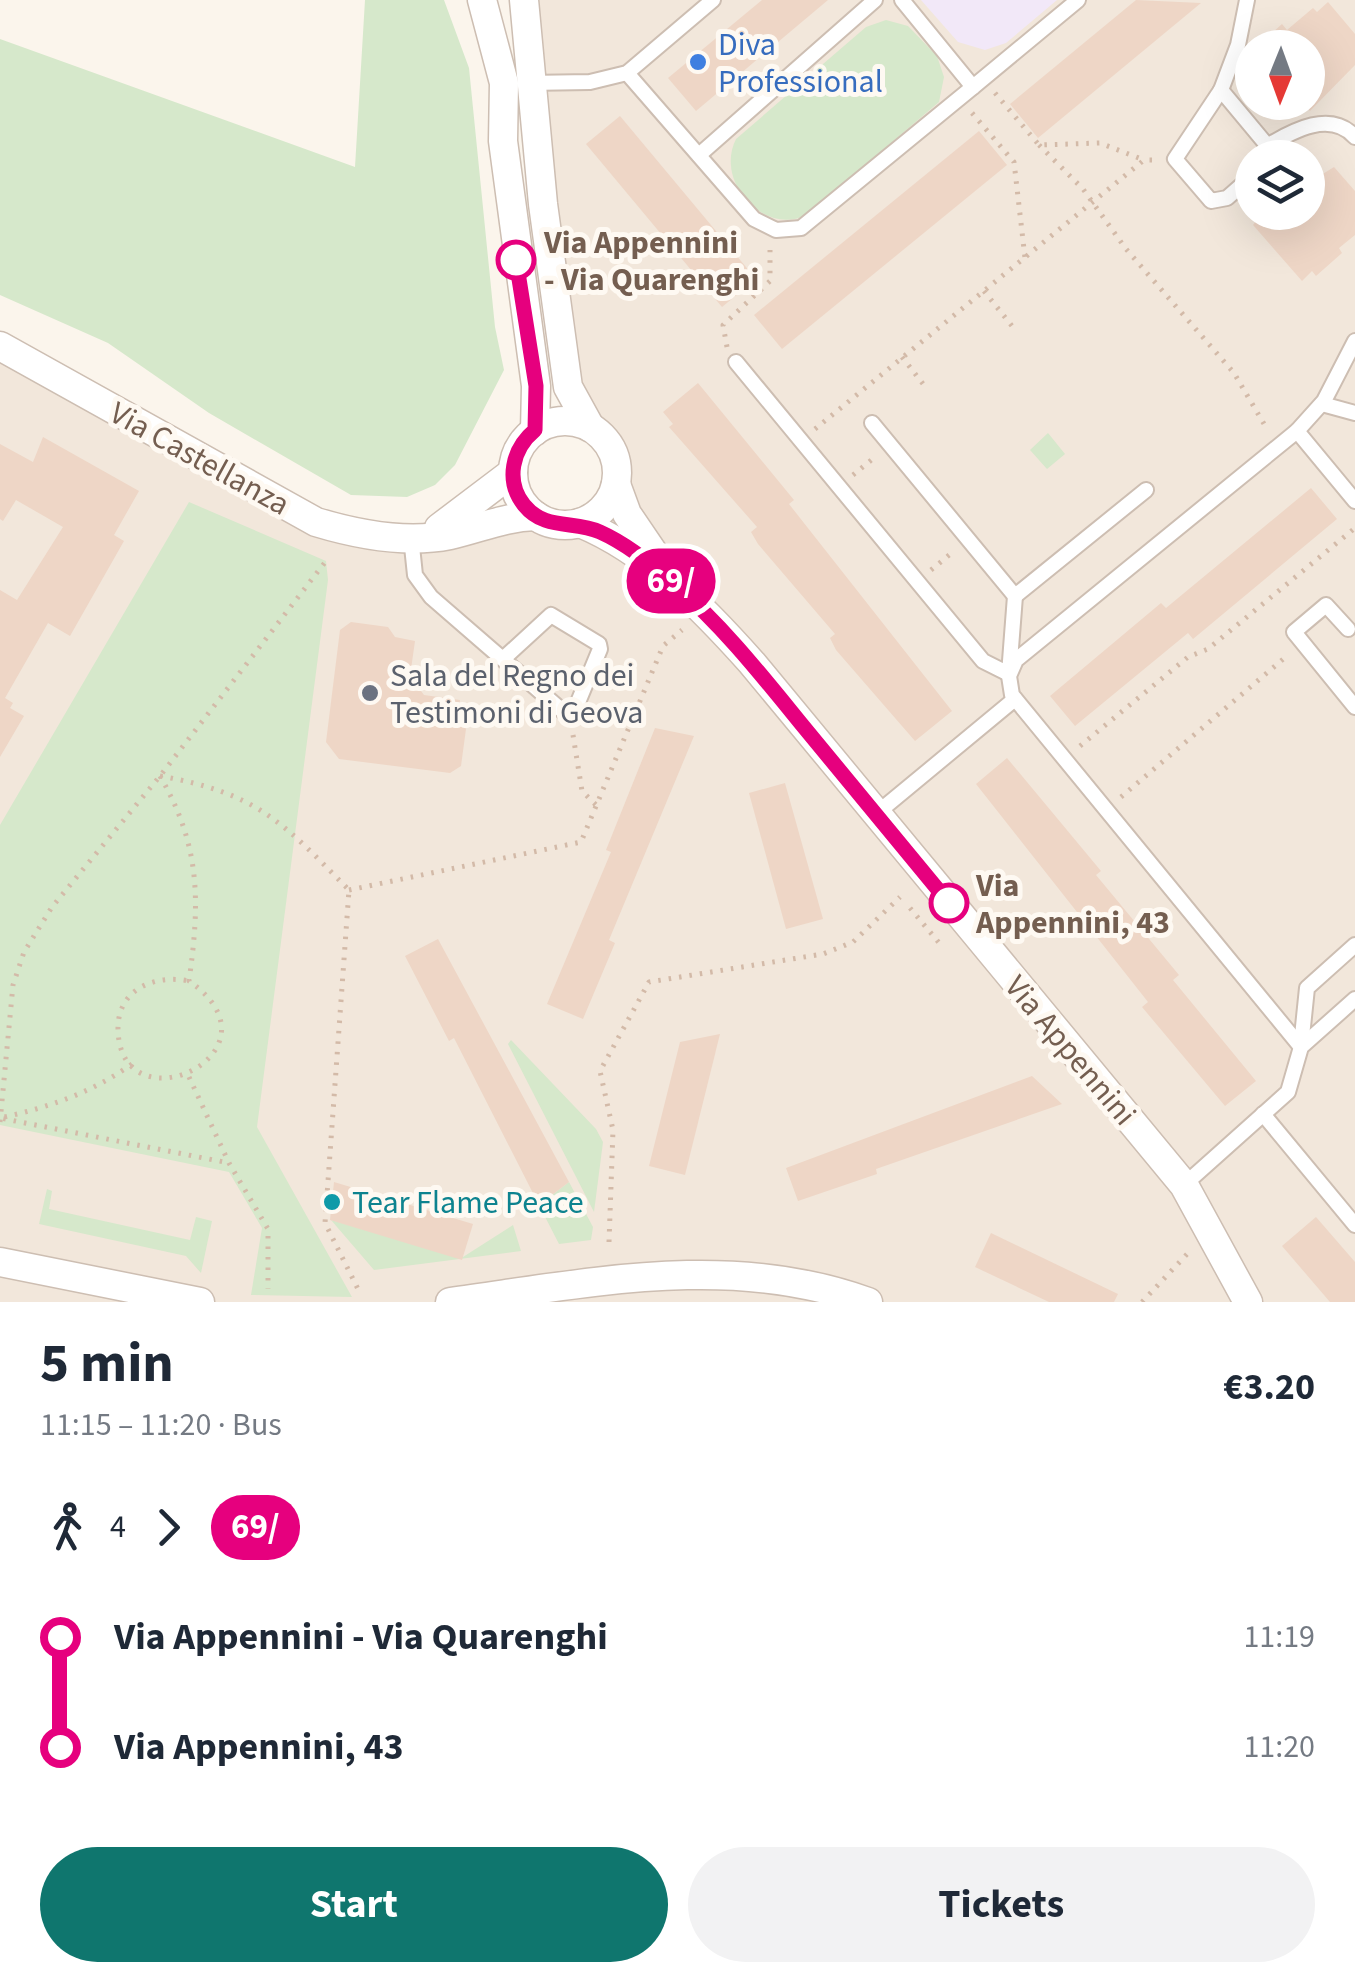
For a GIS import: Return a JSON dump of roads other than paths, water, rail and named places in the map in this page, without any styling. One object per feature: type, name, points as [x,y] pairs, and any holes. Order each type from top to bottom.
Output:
[{"type":"street","points":[[482,0],[517,83]]},
{"type":"street","name":"Via Appennini","points":[[524,0],[517,83],[503,141],[536,386],[535,430]]},
{"type":"street","name":"Via Appennini","points":[[517,83],[568,387],[590,427],[614,454],[616,484],[627,514],[676,586]]},
{"type":"street","name":"Via Castellanza","points":[[0,346],[316,522],[370,535],[411,537],[434,537],[506,517],[536,516],[554,524],[580,523]]},
{"type":"street","points":[[535,430],[566,421],[590,427]]},
{"type":"street","name":"Via Castellanza","points":[[411,537],[461,515],[513,472],[518,452],[535,430]]},
{"type":"street","points":[[513,472],[519,497],[536,516]]},
{"type":"street","points":[[580,523],[601,511],[616,484]]},
{"type":"street","name":"Via Appennini","points":[[580,523],[608,536],[676,586],[752,663],[1184,1185],[1248,1302]]},
{"type":"street","points":[[0,1262],[200,1302]]},
{"type":"street","points":[[450,1302],[690,1272],[868,1302]]},
{"type":"lane","points":[[517,83],[590,82],[627,73],[713,0]]},
{"type":"lane","points":[[699,155],[875,0]]},
{"type":"lane","points":[[902,0],[978,83]]},
{"type":"lane","points":[[627,73],[754,220],[768,228],[790,230],[814,222],[1078,0]]},
{"type":"lane","points":[[1235,191],[1227,198],[1211,201],[1175,158],[1220,90],[1238,45],[1247,0]]},
{"type":"lane","points":[[1220,90],[1259,140]]},
{"type":"lane","points":[[1292,140],[1328,122],[1342,125],[1355,138]]},
{"type":"lane","points":[[1009,674],[1016,660],[1298,431],[1322,404],[1355,341]]},
{"type":"lane","points":[[736,362],[983,661],[1009,674]]},
{"type":"lane","points":[[1322,404],[1355,413]]},
{"type":"lane","points":[[872,424],[1015,596],[1009,689],[1301,1047]]},
{"type":"lane","points":[[1298,431],[1355,501]]},
{"type":"lane","points":[[1015,596],[1146,490]]},
{"type":"lane","points":[[411,537],[415,575],[431,598],[503,659],[570,714],[599,644],[551,614],[503,659]]},
{"type":"lane","points":[[1348,629],[1330,608],[1322,606],[1295,628],[1302,644],[1355,707]]},
{"type":"lane","points":[[876,814],[1016,699]]},
{"type":"lane","points":[[1184,1185],[1288,1092],[1301,1047],[1307,988],[1355,945]]},
{"type":"lane","points":[[1301,1047],[1355,999]]},
{"type":"lane","points":[[1262,1114],[1355,1225]]},
{"type":"place","name":"Diva Professional","points":[[698,62]]},
{"type":"place","name":"Via Appennini - Via Quarenghi","points":[[516,260]]},
{"type":"place","name":"Sala del Regno dei Testimoni di Geova","points":[[370,693]]},
{"type":"place","name":"Via Appennini, 43","points":[[949,903]]},
{"type":"place","name":"Tear Flame Peace","points":[[332,1202]]}]
